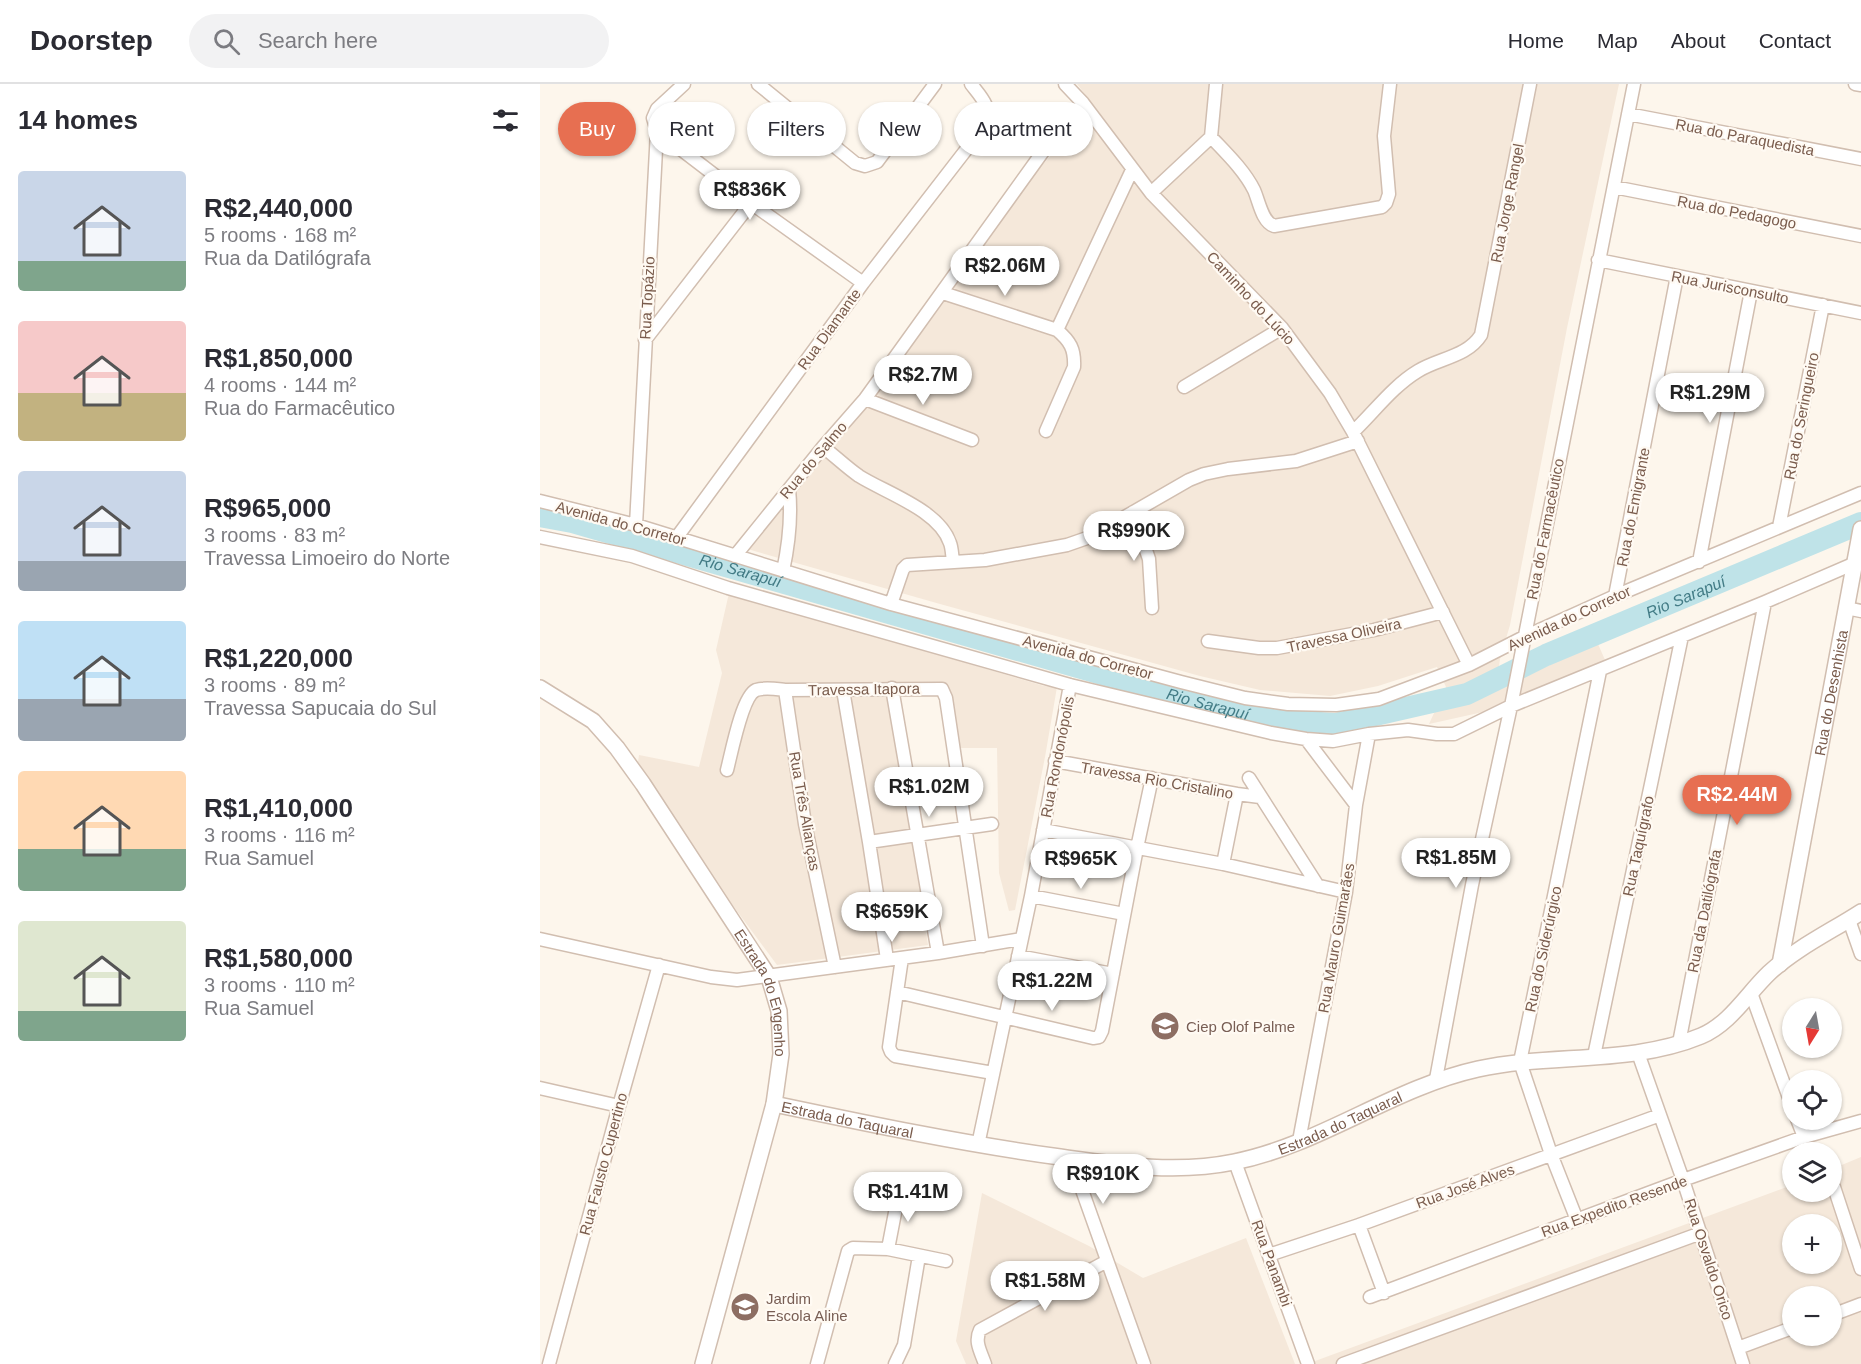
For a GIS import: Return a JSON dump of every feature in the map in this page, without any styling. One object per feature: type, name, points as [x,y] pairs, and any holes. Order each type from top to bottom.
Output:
[{"type":"street","name":"Rua Topázio","points":[[665,102],[684,84]]},
{"type":"street","points":[[758,84],[855,163],[865,166],[877,162],[935,84]]},
{"type":"street","name":"Rua Diamante","points":[[677,537],[863,284],[986,124],[988,110],[986,103],[972,84]]},
{"type":"street","name":"Caminho do Lúcio","points":[[1065,84],[1082,102]]},
{"type":"street","points":[[1150,193],[1211,137],[1216,84]]},
{"type":"street","points":[[1211,137],[1244,174],[1270,226],[1382,207],[1389,194],[1384,135],[1390,84]]},
{"type":"street","name":"Rua Jorge Rangel","points":[[1356,436],[1399,386],[1418,371],[1469,349],[1481,335],[1530,84]]},
{"type":"street","name":"Rua do Farmacêutico","points":[[1436,1079],[1472,885],[1511,706],[1634,84]]},
{"type":"street","points":[[1855,84],[1861,85]]},
{"type":"street","name":"Rua do Paraquedista","points":[[1628,114],[1861,159]]},
{"type":"street","name":"Caminho do Lúcio","points":[[1093,117],[1150,193],[1282,328],[1330,393],[1356,436],[1469,665]]},
{"type":"street","name":"Rua Topázio","points":[[636,525],[656,156]]},
{"type":"street","points":[[690,156],[863,284]]},
{"type":"street","name":"Rua do Salmo","points":[[735,556],[865,399],[1040,156]]},
{"type":"street","points":[[1057,330],[1132,170]]},
{"type":"street","name":"Rua do Pedagogo","points":[[1614,187],[1861,236]]},
{"type":"street","points":[[645,340],[751,203]]},
{"type":"street","name":"Rua Jurisconsulto","points":[[1598,260],[1861,313]]},
{"type":"street","name":"Rua do Emigrante","points":[[1616,596],[1677,276]]},
{"type":"street","points":[[1699,562],[1751,291]]},
{"type":"street","points":[[943,293],[1057,330],[1072,346],[1075,356],[1074,367],[1046,431]]},
{"type":"street","name":"Rua do Seringueiro","points":[[1779,527],[1823,305]]},
{"type":"street","points":[[1184,387],[1282,328]]},
{"type":"street","points":[[865,399],[972,440]]},
{"type":"street","points":[[891,604],[902,572],[907,565],[985,560],[1067,545],[1090,537],[1189,480],[1204,474],[1296,461],[1356,436]]},
{"type":"street","points":[[823,447],[858,475],[912,504],[935,522],[951,544],[953,561]]},
{"type":"street","points":[[783,571],[790,538],[789,489]]},
{"type":"street","name":"Avenida do Corretor","points":[[540,501],[677,537],[891,604],[1192,685],[1245,698],[1288,704],[1336,705],[1378,699],[1469,665],[1524,637],[1616,596],[1861,493]]},
{"type":"street","points":[[1132,512],[1149,559],[1152,608]]},
{"type":"street","name":"Rua do Desenhista","points":[[1780,964],[1854,609],[1860,534]]},
{"type":"street","name":"Avenida do Corretor","points":[[540,537],[632,556],[729,588],[1070,685],[1271,733],[1306,740],[1333,741],[1408,730],[1454,734],[1511,706],[1858,562]]},
{"type":"street","name":"Rua da Datilógrafa","points":[[1678,1043],[1765,602]]},
{"type":"street","name":"Travessa Oliveira","points":[[1208,640],[1259,648],[1294,646],[1374,630],[1443,612]]},
{"type":"street","name":"Rua Taquígrafo","points":[[1594,1056],[1682,636]]},
{"type":"street","name":"Rua do Siderúrgico","points":[[1520,1062],[1600,671]]},
{"type":"street","name":"Rua Rondonópolis","points":[[978,1145],[1031,896],[1070,685]]},
{"type":"street","name":"Estrada do Engenho","points":[[540,688],[593,721],[617,748],[769,977],[779,1011],[781,1054],[774,1104],[703,1364]]},
{"type":"street","name":"Travessa Itapora","points":[[727,770],[741,717],[750,695],[763,688],[843,690],[939,688],[943,691],[983,946]]},
{"type":"street","points":[[892,688],[938,953]]},
{"type":"street","name":"Rua Três Alianças","points":[[785,690],[805,824],[835,967]]},
{"type":"street","points":[[843,690],[870,842],[886,959]]},
{"type":"street","name":"Rua Mauro Guimarães","points":[[1299,1141],[1346,892],[1356,805],[1369,734]]},
{"type":"street","points":[[1306,740],[1356,805]]},
{"type":"street","name":"Travessa Rio Cristalino","points":[[1055,761],[1237,794],[1260,796]]},
{"type":"street","points":[[897,992],[1093,1038],[1099,1037],[1102,1032],[1152,778]]},
{"type":"street","points":[[1249,778],[1318,886]]},
{"type":"street","points":[[1223,864],[1237,794]]},
{"type":"street","points":[[870,842],[992,824]]},
{"type":"street","points":[[1043,830],[1223,864],[1346,892]]},
{"type":"street","points":[[1031,896],[1125,914]]},
{"type":"street","points":[[1855,916],[1861,954]]},
{"type":"street","name":"Estrada do Taquaral","points":[[774,1104],[978,1145],[1071,1159],[1145,1168],[1193,1168],[1235,1162],[1299,1141],[1436,1079],[1479,1068],[1520,1062],[1638,1053],[1704,1035],[1727,1019],[1780,964],[1820,936],[1855,916]]},
{"type":"street","points":[[540,939],[711,977],[737,980],[938,953],[1021,939]]},
{"type":"street","points":[[1018,956],[1113,974]]},
{"type":"street","points":[[902,958],[889,1047],[891,1052],[895,1056],[993,1073]]},
{"type":"street","name":"Rua Fausto Cupertino","points":[[549,1364],[659,965]]},
{"type":"street","points":[[1750,993],[1782,1079]]},
{"type":"street","name":"Rua Osvaldo Orico","points":[[1638,1053],[1701,1233],[1743,1364]]},
{"type":"street","points":[[1520,1062],[1576,1220]]},
{"type":"street","points":[[540,1088],[619,1106]]},
{"type":"street","name":"Rua José Alves","points":[[1269,1255],[1359,1225],[1660,1115]]},
{"type":"street","name":"Rua Expedito Resende","points":[[1370,1297],[1683,1180],[1804,1137],[1861,1121]]},
{"type":"street","points":[[1801,1130],[1804,1137]]},
{"type":"street","points":[[1071,1159],[1144,1364]]},
{"type":"street","name":"Rua Panambi","points":[[1235,1162],[1308,1364]]},
{"type":"street","points":[[888,1249],[899,1191]]},
{"type":"street","points":[[1839,1202],[1861,1269]]},
{"type":"street","points":[[1359,1225],[1384,1293]]},
{"type":"street","points":[[1343,1364],[1701,1233]]},
{"type":"street","points":[[817,1364],[848,1251],[853,1248],[888,1249],[946,1260]]},
{"type":"street","points":[[895,1364],[904,1345],[919,1256]]},
{"type":"street","points":[[986,1364],[977,1343],[976,1337],[980,1330],[1107,1261]]},
{"type":"street","points":[[1842,1311],[1861,1304]]},
{"type":"street","points":[[1738,1348],[1782,1332]]},
{"type":"shaded area","points":[[1077,84],[1619,84],[1567,328],[1496,688],[1598,644],[1605,660],[1492,710],[1429,724],[1446,687],[1437,667],[1378,686],[1330,696],[1260,690],[1200,676],[744,548],[878,391],[950,294],[1011,201],[1050,156],[1093,156],[1094,106]]},
{"type":"shaded area","points":[[729,593],[1044,686],[1057,687],[1015,910],[1009,911],[999,873],[997,748],[955,748],[944,686],[890,688],[928,945],[777,965],[722,891],[638,762],[639,755],[699,767],[722,673],[716,650]]},
{"type":"shaded area","points":[[1861,1157],[1861,1364],[1307,1364],[1782,1189],[1782,1202],[1842,1202],[1842,1165]]},
{"type":"shaded area","points":[[982,1193],[1089,1246],[1143,1278],[1246,1238],[1295,1364],[966,1364],[956,1341]]},
{"type":"waterway","name":"Rio Sarapuí","points":[[540,516],[572,522],[1196,701],[1272,720],[1336,724],[1467,694],[1546,655],[1861,523]]},
{"type":"place","name":"Ciep Olof Palme","points":[[1165,1026]]},
{"type":"place","name":"Jardim Escola Aline","points":[[745,1307]]}]
